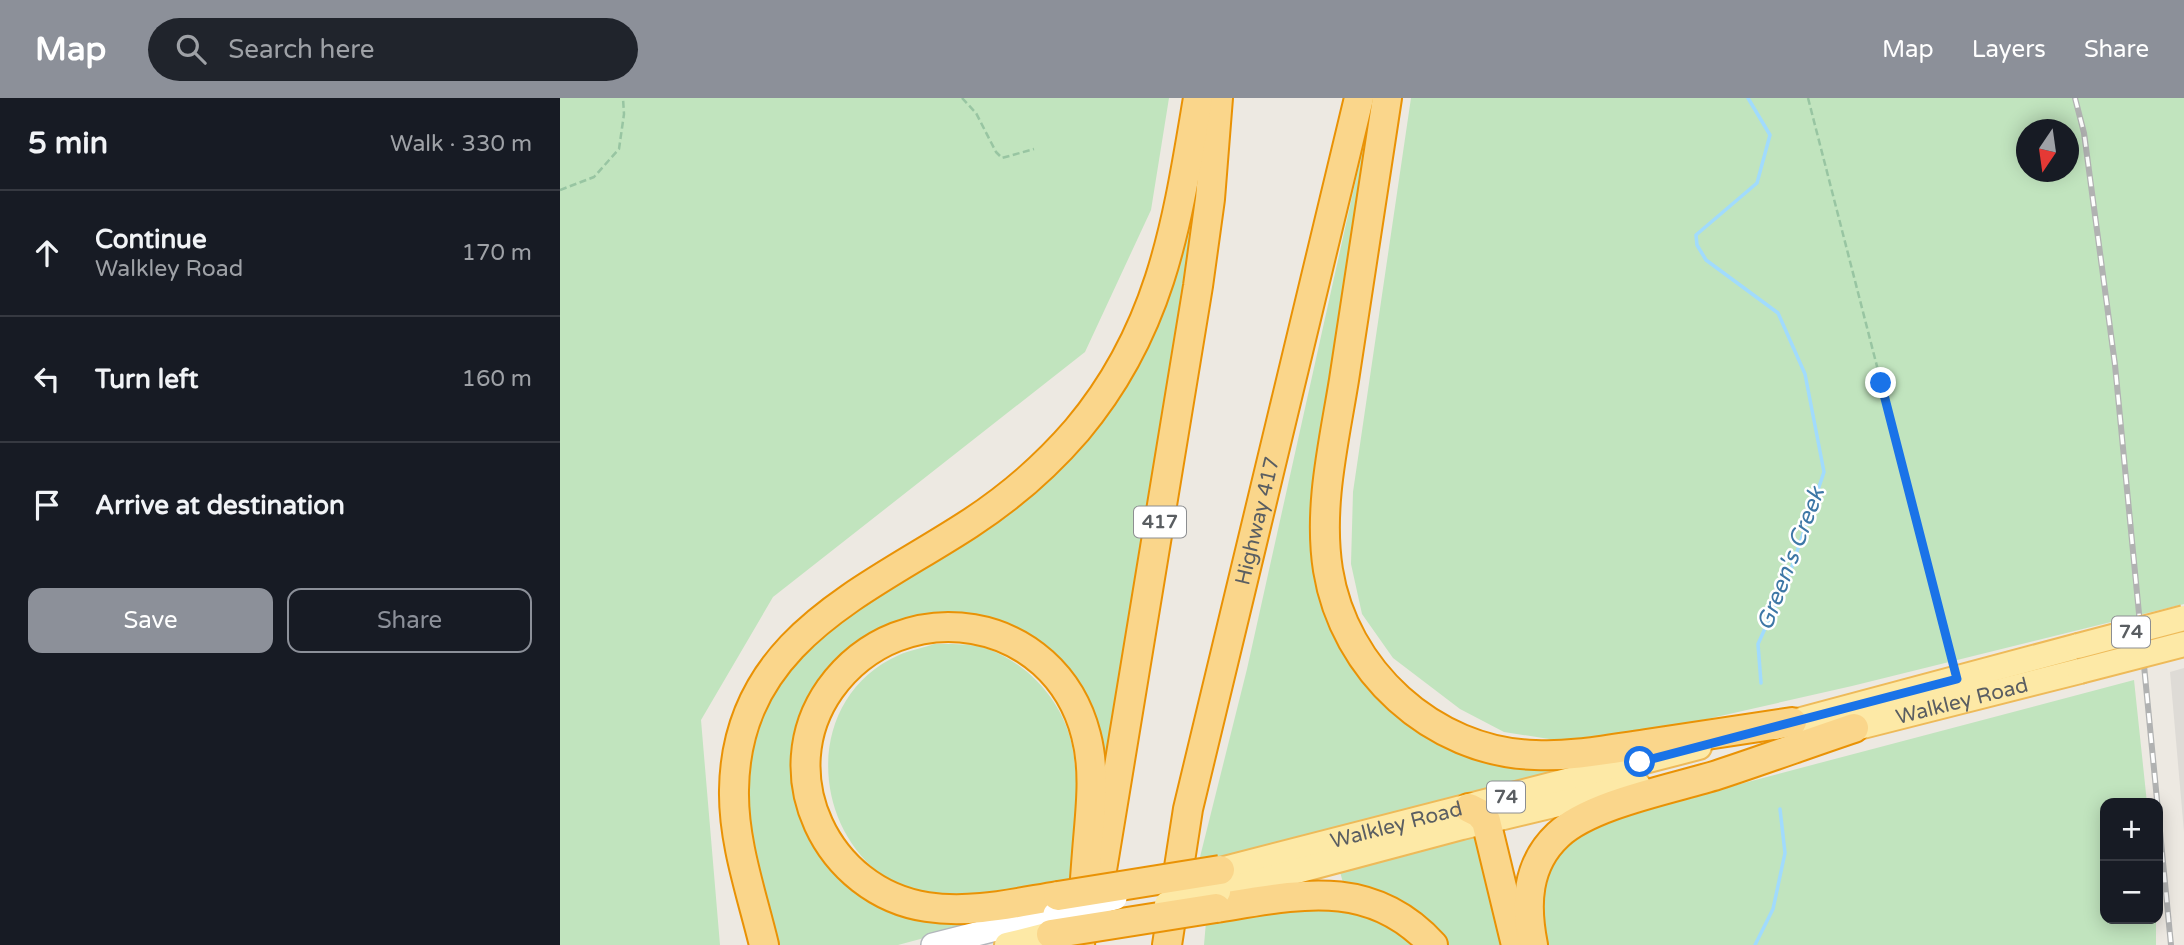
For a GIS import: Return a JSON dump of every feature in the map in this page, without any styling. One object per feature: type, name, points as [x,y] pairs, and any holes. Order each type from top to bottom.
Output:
[{"type":"highway","points":[[764,945],[740,844],[734,791],[738,752],[755,699],[772,669],[808,629],[841,604],[999,503],[1051,457],[1093,410],[1133,344],[1161,275],[1176,223],[1198,98]]},
{"type":"highway","name":"417","points":[[1093,945],[1101,876],[1201,264],[1210,199],[1218,98]]},
{"type":"highway","name":"Highway 417","points":[[1167,945],[1188,809],[1359,98]]},
{"type":"highway","points":[[1387,98],[1331,461],[1324,530],[1331,587],[1343,624],[1361,656],[1394,696],[1431,724],[1463,740],[1507,752],[1535,755],[1576,754],[1792,722]]},
{"type":"highway","points":[[1080,945],[1091,799],[1089,754],[1080,717],[1072,700],[1049,670],[1026,650],[999,635],[972,628],[942,625],[904,634],[875,648],[851,665],[822,703],[810,736],[806,764],[808,792],[815,819],[828,844],[856,875],[891,897],[928,908],[1054,914],[1218,890]]},
{"type":"highway","points":[[1533,945],[1528,899],[1533,872],[1548,845],[1569,826],[1607,809],[1854,728]]},
{"type":"highway","points":[[1182,945],[1204,741]]},
{"type":"highway","points":[[1477,814],[1516,945]]},
{"type":"highway","points":[[1054,914],[1218,890],[1349,896],[1399,915],[1433,945]]},
{"type":"main road","name":"Walkley Road","points":[[1477,814],[1635,786],[1854,728],[2079,658],[2184,618]]},
{"type":"main road","name":"Walkley Road","points":[[1218,890],[1792,722],[1957,679],[2079,658],[2184,644]]},
{"type":"main road","points":[[933,945],[1054,914]]},
{"type":"main road","points":[[1007,945],[1054,914]]},
{"type":"path","points":[[560,190],[594,177],[619,149],[624,114],[623,98]]},
{"type":"path","points":[[962,98],[976,113],[996,152],[1002,158],[1034,149]]},
{"type":"path","points":[[1808,98],[1957,679]]},
{"type":"shaded area","points":[[2184,668],[2184,832],[2170,672]]},
{"type":"green space","points":[[560,98],[1169,98],[1151,210],[1085,352],[773,597],[701,720],[720,945],[560,945]]},
{"type":"green space","points":[[1374,98],[1320,560],[1386,699],[1589,767],[1241,855],[1200,857],[1247,669]]},
{"type":"green space","points":[[1411,98],[2184,98],[2184,604],[1852,686],[1685,724],[1614,737],[1562,741],[1504,732],[1460,709],[1393,658],[1362,614],[1351,564],[1353,492]]},
{"type":"green space","points":[[1182,220],[1193,222],[1107,760],[1097,759],[1034,646],[898,627],[804,730],[839,870],[980,923],[898,945],[773,945],[743,801],[750,737],[793,654],[1073,446]]},
{"type":"green space","points":[[934,644],[975,646],[1004,656],[1032,676],[1054,703],[1069,734],[1075,767],[1076,880],[984,903],[963,903],[897,883],[878,872],[855,848],[839,819],[830,788],[828,756],[835,726],[848,697],[870,673],[899,655]]},
{"type":"green space","points":[[2134,680],[2146,798],[2100,798],[2100,924],[2156,924],[2156,945],[1546,945],[1544,897],[1552,868],[1559,855],[1582,833],[1649,808]]},
{"type":"green space","points":[[1479,834],[1511,945],[1441,945],[1344,886],[1340,872]]},
{"type":"green space","points":[[1322,908],[1362,912],[1382,920],[1414,945],[1204,945],[1206,922],[1271,912]]},
{"type":"waterway","name":"Green's Creek","points":[[1748,98],[1770,135],[1757,183],[1696,235],[1697,245],[1706,260],[1778,313],[1805,374],[1824,472],[1788,578],[1758,644],[1761,683]]},
{"type":"waterway","name":"Green's Creek","points":[[1755,945],[1773,909],[1785,853],[1780,809]]},
{"type":"railway","points":[[2075,98],[2084,133],[2115,365],[2171,945]]},
{"type":"route","points":[[1640,762],[1957,679],[1881,383]]}]
